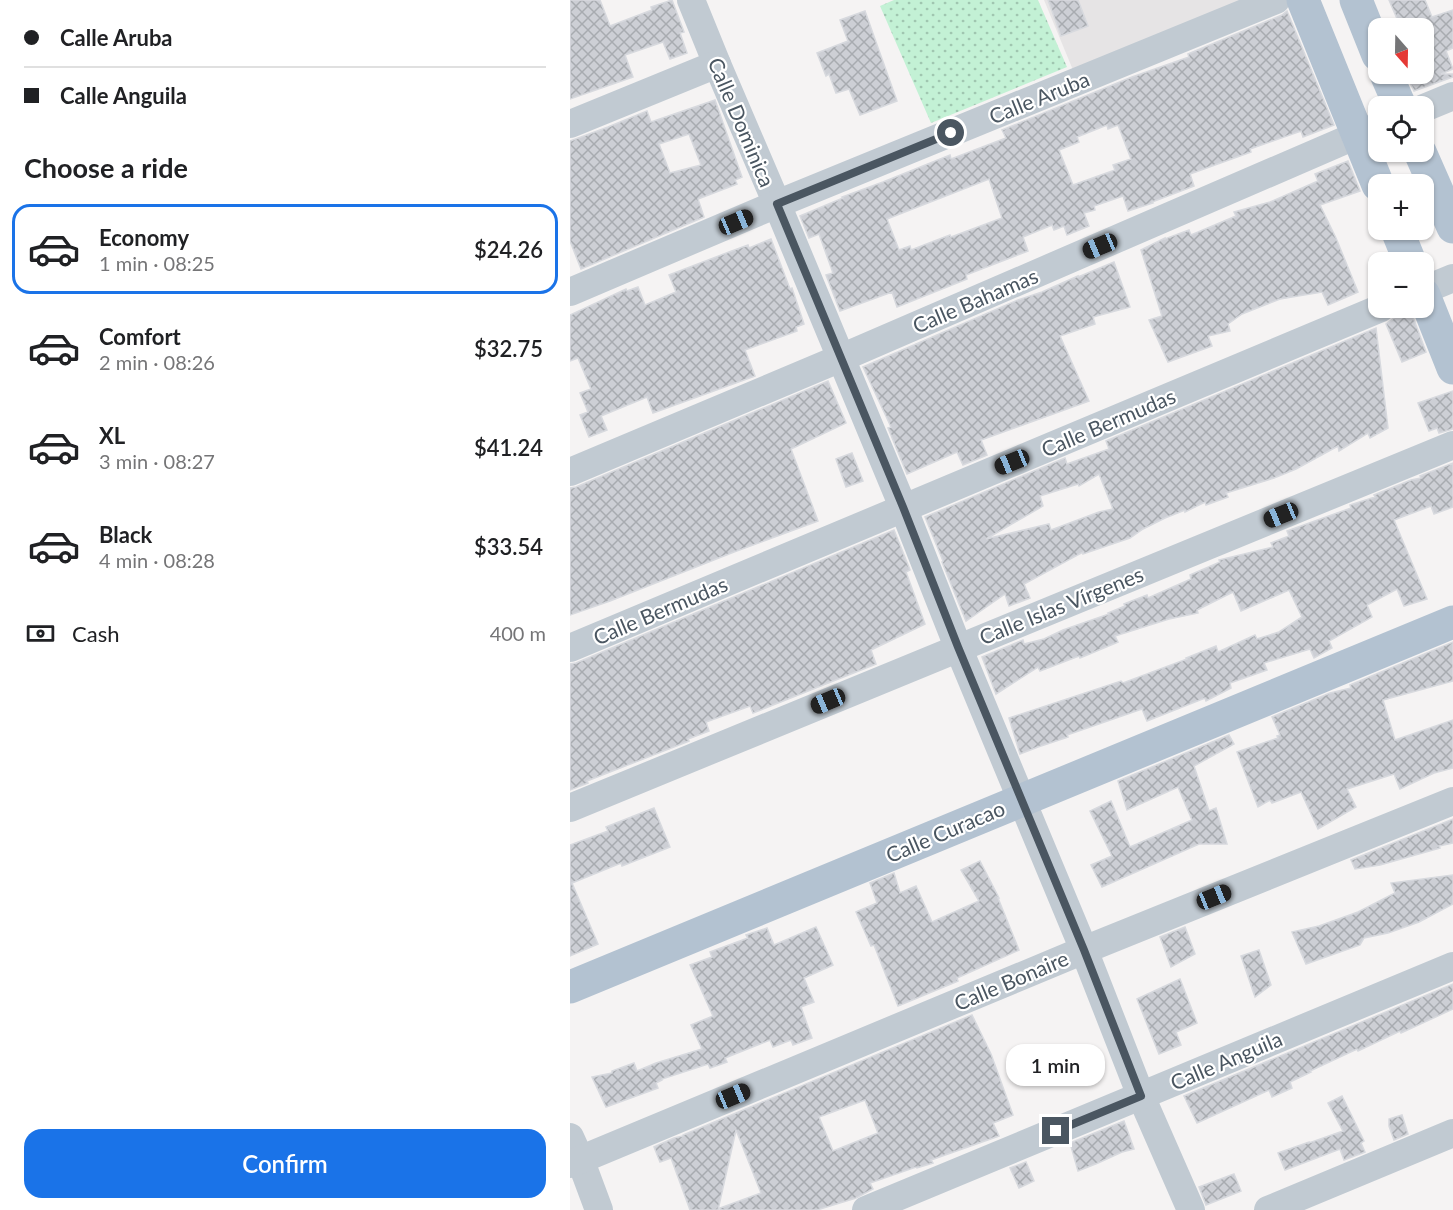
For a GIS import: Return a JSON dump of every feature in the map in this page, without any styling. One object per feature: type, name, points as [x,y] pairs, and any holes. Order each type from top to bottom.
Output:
[{"type":"main road","points":[[1303,0],[1368,131]]},
{"type":"main road","points":[[1356,0],[1368,30]]},
{"type":"main road","points":[[1424,162],[1453,227]]},
{"type":"main road","points":[[1433,318],[1453,368]]},
{"type":"main road","name":"Calle Curacao","points":[[570,987],[1453,622]]},
{"type":"street","name":"Calle Dominica","points":[[691,0],[903,507],[958,647],[1084,950],[1141,1096],[1191,1210]]},
{"type":"street","name":"Calle Aruba","points":[[570,292],[777,204],[1276,0]]},
{"type":"street","points":[[570,124],[717,64]]},
{"type":"street","points":[[1434,104],[1453,96]]},
{"type":"street","name":"Calle Bahamas","points":[[570,472],[1368,131]]},
{"type":"street","points":[[1434,286],[1453,278]]},
{"type":"street","name":"Calle Bermudas","points":[[570,648],[1368,313]]},
{"type":"street","name":"Calle Islas Vírgenes","points":[[570,808],[1453,445]]},
{"type":"street","name":"Calle Bonaire","points":[[573,1153],[1453,801]]},
{"type":"street","name":"Calle Anguila","points":[[866,1210],[1453,966]]},
{"type":"street","points":[[1269,1210],[1453,1133]]},
{"type":"street","points":[[573,1153],[599,1210]]},
{"type":"shaded area","points":[[1044,0],[1243,0],[1073,70]]},
{"type":"green space","points":[[894,0],[1038,0],[1067,67],[931,123],[880,6]]},
{"type":"building","points":[[570,0],[600,0],[610,26],[672,0],[684,32],[680,33],[687,53],[670,59],[663,42],[625,55],[633,77],[570,99]]},
{"type":"building","points":[[1048,0],[1078,0],[1088,26],[1061,36]]},
{"type":"building","points":[[1389,0],[1425,0],[1432,17],[1453,10],[1453,48],[1446,51],[1453,69],[1441,74],[1453,74],[1453,77],[1434,84],[1434,18],[1397,18]]},
{"type":"building","points":[[865,11],[897,101],[860,115],[849,89],[836,93],[829,74],[826,76],[817,53],[848,41],[840,20]]},
{"type":"building","points":[[1287,11],[1334,125],[1303,137],[1301,131],[1190,174],[1194,186],[1153,203],[1128,211],[1123,196],[1094,206],[1095,210],[1084,213],[1089,226],[1067,235],[1064,226],[1054,230],[1052,225],[1023,237],[1028,251],[966,275],[967,279],[897,307],[892,292],[840,311],[826,275],[833,273],[819,234],[809,238],[800,216],[950,155],[951,159],[1006,138],[1002,130],[1132,77],[1189,57],[1188,54]],"holes":[[[1107,125],[1108,129],[1118,125],[1131,159],[1113,165],[1115,170],[1073,185],[1059,150],[1079,142],[1077,137]],[[989,179],[1002,218],[911,250],[910,246],[899,250],[887,219]]]},
{"type":"building","points":[[1411,84],[1434,84],[1414,91]]},
{"type":"building","points":[[715,100],[742,177],[735,180],[737,184],[698,199],[704,217],[581,269],[570,241],[570,141],[647,111],[651,122]],"holes":[[[689,134],[701,165],[670,173],[659,144]]]},
{"type":"building","points":[[1348,161],[1360,191],[1320,205],[1358,292],[1328,305],[1322,292],[1280,299],[1242,314],[1228,324],[1230,331],[1208,336],[1212,346],[1168,362],[1149,320],[1162,316],[1141,250],[1165,238],[1189,230],[1191,235],[1236,216],[1234,212],[1270,202],[1318,181],[1315,174]]},
{"type":"building","points":[[771,239],[790,289],[792,288],[804,324],[796,327],[797,331],[745,350],[755,376],[653,413],[647,397],[601,416],[607,430],[589,437],[580,415],[588,412],[580,393],[591,389],[578,358],[570,361],[570,315],[626,289],[627,291],[638,287],[645,305],[676,292],[669,275],[748,245],[749,248]]},
{"type":"building","points":[[1114,262],[1130,307],[1093,317],[1095,324],[1060,336],[1089,401],[981,440],[987,455],[963,465],[957,452],[907,474],[888,428],[891,427],[863,367],[1018,300]]},
{"type":"building","points":[[1394,318],[1413,318],[1426,352],[1402,362],[1386,324]]},
{"type":"building","points":[[1376,328],[1388,428],[1370,438],[1368,433],[1339,451],[1338,446],[1274,478],[1226,493],[1228,497],[1206,505],[1205,502],[1185,512],[1185,510],[1165,518],[1130,538],[1083,554],[1083,552],[1024,584],[1030,598],[1009,606],[1005,594],[966,621],[925,517],[1065,458],[1067,464],[1109,449],[1106,441]],"holes":[[[1099,474],[1113,509],[1051,530],[1049,524],[986,539],[1043,506],[1040,496],[1078,484],[1079,486]]]},
{"type":"building","points":[[828,381],[846,423],[791,449],[818,521],[570,615],[570,488]]},
{"type":"building","points":[[1453,391],[1453,429],[1439,433],[1437,428],[1429,431],[1418,403]]},
{"type":"building","points":[[852,453],[863,481],[846,487],[836,459]]},
{"type":"building","points":[[1453,463],[1453,507],[1434,514],[1431,506],[1394,520],[1427,599],[1404,606],[1397,589],[1367,605],[1372,617],[1329,641],[1332,648],[1314,658],[1310,649],[1264,663],[1267,670],[1230,683],[1231,688],[1206,701],[1205,698],[1147,721],[1142,709],[1020,754],[1009,718],[1121,681],[1123,683],[1216,646],[1218,652],[1255,635],[1257,639],[1279,632],[1302,617],[1289,590],[1241,611],[1233,592],[1197,610],[1198,613],[1169,619],[1115,636],[1118,642],[1080,658],[1079,656],[1040,671],[1038,667],[996,694],[982,657],[1023,640],[1024,644],[1044,639],[1109,614],[1125,606],[1124,604],[1147,595],[1148,598],[1191,579],[1190,575],[1220,562],[1219,560],[1273,547],[1271,543],[1289,536],[1287,531],[1351,508],[1350,505],[1375,497],[1374,495],[1421,478],[1420,476]]},
{"type":"building","points":[[894,530],[910,570],[906,572],[925,624],[871,650],[876,664],[753,713],[750,706],[706,722],[709,731],[688,739],[689,741],[587,781],[588,783],[570,790],[570,664]]},
{"type":"building","points":[[1453,642],[1453,681],[1383,700],[1395,740],[1453,720],[1453,768],[1434,773],[1400,789],[1394,774],[1347,789],[1356,807],[1318,829],[1301,792],[1272,803],[1270,800],[1258,807],[1237,752],[1278,738],[1277,736],[1280,735],[1272,717],[1330,693],[1351,688],[1350,685]]},
{"type":"building","points":[[1229,735],[1234,744],[1194,766],[1209,811],[1216,808],[1227,844],[1199,844],[1102,887],[1091,865],[1112,856],[1090,811],[1111,801],[1130,847],[1192,820],[1178,787],[1127,810],[1118,781]]},
{"type":"building","points":[[654,808],[670,847],[622,866],[621,863],[572,883],[598,944],[570,956],[570,845],[608,831],[606,827]]},
{"type":"building","points":[[1453,819],[1453,843],[1380,865],[1355,869],[1351,860]]},
{"type":"building","points":[[980,861],[999,898],[1019,950],[957,978],[958,981],[898,1006],[874,945],[871,946],[856,912],[877,903],[870,883],[894,873],[900,893],[916,886],[932,922],[979,901],[961,870]]},
{"type":"building","points":[[1453,875],[1453,904],[1419,922],[1388,933],[1364,938],[1360,945],[1306,964],[1292,932],[1319,926],[1358,912],[1395,893],[1391,883]]},
{"type":"building","points":[[816,927],[833,965],[804,978],[814,1002],[801,1007],[812,1038],[793,1045],[791,1040],[773,1047],[770,1040],[725,1058],[727,1062],[710,1068],[708,1064],[662,1079],[656,1083],[658,1088],[606,1107],[592,1077],[612,1073],[612,1071],[634,1063],[637,1071],[702,1049],[691,1025],[713,1016],[690,965],[712,957],[710,952],[748,938],[746,935],[767,928],[774,945]]},
{"type":"building","points":[[1185,927],[1195,954],[1171,967],[1160,937]]},
{"type":"building","points":[[1259,950],[1271,985],[1255,997],[1241,956]]},
{"type":"building","points":[[1180,979],[1197,1023],[1176,1032],[1181,1045],[1159,1054],[1137,999]]},
{"type":"building","points":[[1453,984],[1453,1009],[1310,1071],[1290,1082],[1292,1088],[1272,1097],[1269,1090],[1197,1123],[1184,1096]]},
{"type":"building","points":[[972,1015],[991,1054],[1013,1115],[993,1123],[999,1136],[931,1160],[933,1163],[870,1183],[873,1189],[856,1198],[817,1210],[720,1210],[720,1208],[761,1193],[736,1130],[718,1210],[690,1210],[671,1158],[660,1162],[654,1147]],"holes":[[[865,1100],[878,1133],[833,1151],[819,1117]]]},
{"type":"building","points":[[1342,1096],[1364,1141],[1361,1143],[1365,1152],[1344,1160],[1340,1149],[1285,1170],[1278,1153],[1343,1131],[1328,1103]]},
{"type":"building","points":[[1402,1115],[1408,1134],[1394,1140],[1389,1119]]},
{"type":"building","points":[[1124,1121],[1134,1149],[1078,1171],[1070,1143]]},
{"type":"building","points":[[1026,1162],[1034,1181],[1019,1188],[1010,1168]]},
{"type":"building","points":[[1234,1174],[1241,1191],[1206,1205],[1199,1187]]},
{"type":"route","points":[[951,133],[777,204],[1084,950],[1141,1096],[1056,1131]]}]
